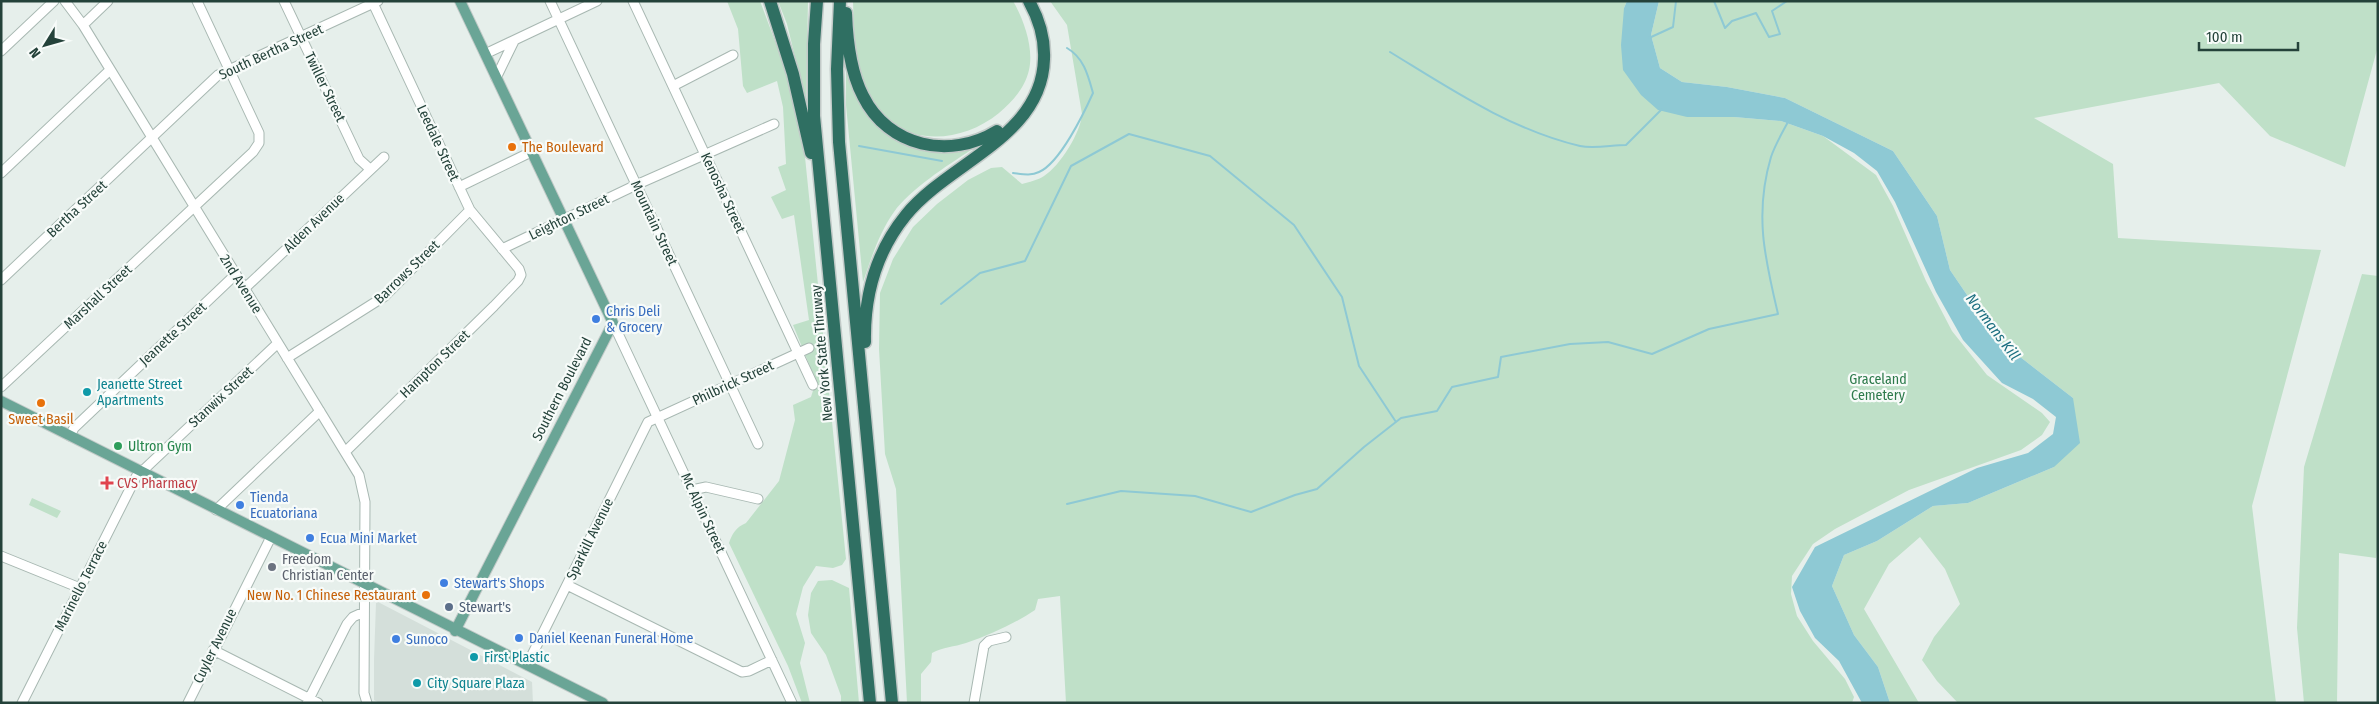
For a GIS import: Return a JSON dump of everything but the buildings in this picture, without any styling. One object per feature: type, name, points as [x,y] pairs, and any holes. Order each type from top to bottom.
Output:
[{"type":"highway","points":[[770,1],[793,74],[807,135],[833,303]]},
{"type":"highway","name":"New York State Thruway","points":[[817,1],[813,60],[814,116],[870,703]]},
{"type":"highway","points":[[840,1],[837,68],[839,142],[892,703]]},
{"type":"highway","points":[[846,1],[850,56],[858,86],[868,105],[888,127],[905,138],[923,144],[944,147],[964,146],[990,136],[1012,119],[1027,98],[1037,71],[1038,49],[1031,20],[1021,1]]},
{"type":"highway","points":[[865,414],[865,318],[868,294],[876,268],[891,236],[912,208],[1013,126],[1031,104],[1041,78],[1044,50],[1041,28],[1029,1]]},
{"type":"main road","points":[[460,1],[613,323]]},
{"type":"main road","name":"Southern Boulevard","points":[[455,630],[613,323]]},
{"type":"main road","points":[[1,401],[455,630],[527,664],[586,699],[603,703]]},
{"type":"street","points":[[1,52],[54,1]]},
{"type":"street","name":"2nd Avenue","points":[[65,1],[83,24],[359,475],[365,502],[364,693],[367,703]]},
{"type":"street","points":[[83,24],[108,1]]},
{"type":"street","points":[[197,1],[230,71]]},
{"type":"street","name":"Twiller Street","points":[[284,1],[359,159],[370,169]]},
{"type":"street","name":"Mountain Street","points":[[550,1],[758,444]]},
{"type":"street","points":[[485,54],[598,1]]},
{"type":"street","name":"Kenosha Street","points":[[633,1],[813,385]]},
{"type":"street","name":"South Bertha Street","points":[[152,137],[218,75],[375,2]]},
{"type":"street","name":"Leedale Street","points":[[375,2],[470,210],[519,269],[521,275]]},
{"type":"street","points":[[496,78],[514,41]]},
{"type":"street","points":[[673,86],[733,55]]},
{"type":"street","points":[[1,173],[110,70]]},
{"type":"street","name":"Marshall Street","points":[[1,387],[253,152],[259,141],[259,133],[230,71]]},
{"type":"street","name":"Leighton Street","points":[[502,249],[636,185],[774,124]]},
{"type":"street","name":"Bertha Street","points":[[1,280],[152,137]]},
{"type":"street","points":[[459,187],[531,152]]},
{"type":"street","name":"Alden Avenue","points":[[244,289],[384,157]]},
{"type":"street","name":"Barrows Street","points":[[287,358],[384,296],[470,210]]},
{"type":"street","name":"Jeanette Street","points":[[70,436],[74,428],[235,275]]},
{"type":"street","name":"Hampton Street","points":[[345,452],[494,306],[518,281],[521,275]]},
{"type":"street","name":"Mc Alpin Street","points":[[613,323],[792,703]]},
{"type":"street","name":"Stanwix Street","points":[[142,471],[278,343]]},
{"type":"street","name":"Philbrick Street","points":[[658,418],[809,348]]},
{"type":"street","points":[[216,510],[320,412]]},
{"type":"street","name":"Sparkill Avenue","points":[[527,664],[648,422],[658,418]]},
{"type":"street","name":"Marinello Terrace","points":[[22,703],[136,477],[142,471]]},
{"type":"street","points":[[692,490],[706,487],[758,498]]},
{"type":"street","name":"Cuyler Avenue","points":[[188,703],[271,537]]},
{"type":"street","points":[[1,556],[80,588]]},
{"type":"street","points":[[567,585],[742,672],[750,671],[772,660]]},
{"type":"street","points":[[308,701],[347,624],[353,617],[364,612]]},
{"type":"street","points":[[974,703],[984,646],[989,641],[1006,637]]},
{"type":"street","points":[[213,650],[308,701],[318,703]]},
{"type":"shaded area","name":"City Square Plaza","points":[[378,602],[532,682],[533,703],[380,703],[374,700],[376,603]]},
{"type":"green space","points":[[727,1],[760,1],[782,60],[797,112],[805,157],[846,559],[842,565],[833,568],[816,566],[803,587],[796,614],[805,643],[800,663],[810,703],[802,703],[788,666],[729,543],[735,531],[746,523],[779,481],[795,420],[793,405],[811,397],[816,381],[793,325],[809,320],[794,215],[782,219],[771,197],[786,190],[778,167],[786,164],[783,107],[777,81],[747,93],[743,86],[738,29]]},
{"type":"green space","points":[[778,1],[808,1],[806,102],[787,24]]},
{"type":"green space","points":[[853,1],[1013,1],[1024,25],[1029,44],[1030,61],[1027,77],[1013,99],[999,113],[982,125],[963,132],[943,136],[924,136],[906,131],[889,121],[876,107],[865,88],[857,56]]},
{"type":"green space","name":"Graceland Cemetery","points":[[1050,1],[1627,1],[1624,8],[1687,117],[1734,117],[1781,121],[1823,136],[1876,175],[1893,206],[1926,281],[1952,331],[1987,375],[2042,413],[2050,422],[2042,435],[2021,450],[1909,490],[1835,529],[1813,544],[1792,576],[1791,594],[1797,616],[1813,641],[1845,679],[1854,697],[1852,703],[1066,703],[1060,596],[1038,599],[1035,610],[993,633],[932,653],[931,662],[921,674],[921,703],[907,703],[896,489],[885,454],[879,349],[880,293],[893,259],[913,227],[937,204],[968,180],[991,168],[1002,167],[1022,184],[1033,181],[1042,177],[1057,165],[1069,148],[1078,130],[1082,114],[1067,25]]},
{"type":"green space","points":[[1659,1],[2378,1],[2378,46],[2345,167],[2270,136],[2219,83],[2034,118],[2113,164],[2118,238],[2321,250],[2252,506],[2276,703],[1958,703],[1937,681],[1922,660],[1934,637],[1960,604],[1945,569],[1920,537],[1889,564],[1864,609],[1919,703],[1890,703],[1878,667],[1854,635],[1832,586],[1844,555],[1877,541],[1933,506],[1968,503],[2054,467],[2073,398],[1997,339],[1950,270],[1937,216],[1893,151],[1785,98],[1727,87],[1682,82],[1660,68],[1651,35]]},
{"type":"green space","points":[[846,56],[859,100],[869,116],[893,138],[906,145],[921,149],[953,152],[971,150],[930,178],[909,195],[894,212],[872,255],[863,282],[846,105]]},
{"type":"green space","points":[[2362,274],[2378,276],[2378,542],[2376,558],[2339,553],[2337,703],[2304,703],[2297,628],[2304,467]]},
{"type":"green space","points":[[32,498],[61,511],[57,518],[29,505]]},
{"type":"green space","points":[[832,580],[849,588],[859,703],[841,703],[841,696],[826,655],[811,633],[808,615],[811,593],[818,581]]},
{"type":"water","points":[[1627,1],[1659,1],[1651,35],[1660,68],[1682,82],[1727,87],[1785,98],[1893,151],[1937,216],[1950,270],[1997,339],[2073,398],[2080,443],[2054,467],[1968,503],[1933,506],[1877,541],[1844,555],[1832,586],[1854,635],[1878,667],[1890,703],[1862,703],[1839,661],[1815,638],[1800,611],[1792,587],[1815,547],[1977,468],[2028,453],[2053,434],[2056,417],[2033,399],[2002,383],[1963,340],[1936,292],[1895,202],[1877,171],[1854,153],[1823,136],[1781,121],[1734,117],[1687,117],[1658,110],[1641,95],[1623,70],[1621,45],[1624,8]]},
{"type":"waterway","points":[[1649,38],[1673,27],[1676,1]]},
{"type":"waterway","points":[[1714,1],[1725,28],[1732,21],[1756,13],[1769,37],[1780,34],[1772,11],[1787,1]]},
{"type":"waterway","points":[[1013,173],[1033,174],[1047,167],[1070,137],[1093,93],[1087,73],[1081,62],[1067,48]]},
{"type":"waterway","points":[[1390,52],[1505,119],[1554,139],[1580,146],[1626,145],[1662,109]]},
{"type":"waterway","points":[[1067,504],[1121,491],[1195,496],[1251,512],[1295,495],[1317,489],[1364,447],[1401,418],[1437,411],[1452,387],[1498,377],[1501,357],[1570,344],[1608,342],[1652,354],[1709,329],[1778,314],[1769,274],[1762,217],[1763,198],[1771,157],[1788,122]]},
{"type":"waterway","points":[[941,304],[980,273],[1025,261],[1071,166],[1129,134],[1210,156],[1294,225],[1342,297],[1359,366],[1396,422]]},
{"type":"waterway","points":[[859,146],[942,161]]},
{"type":"place","name":"The Boulevard","points":[[512,147]]},
{"type":"place","name":"Chris Deli & Grocery","points":[[596,319]]},
{"type":"place","name":"Jeanette Street Apartments","points":[[87,392]]},
{"type":"place","name":"Sweet Basil","points":[[41,403]]},
{"type":"place","name":"Ultron Gym","points":[[118,446]]},
{"type":"place","name":"CVS Pharmacy","points":[[107,483]]},
{"type":"place","name":"Tienda Ecuatoriana","points":[[240,505]]},
{"type":"place","name":"Ecua Mini Market","points":[[310,538]]},
{"type":"place","name":"Freedom Christian Center","points":[[272,567]]},
{"type":"place","name":"Stewart's Shops","points":[[444,583]]},
{"type":"place","name":"New No. 1 Chinese Restaurant","points":[[426,595]]},
{"type":"place","name":"Stewart's","points":[[449,607]]},
{"type":"place","name":"Daniel Keenan Funeral Home","points":[[519,638]]},
{"type":"place","name":"Sunoco","points":[[396,639]]},
{"type":"place","name":"First Plastic","points":[[474,657]]},
{"type":"place","name":"City Square Plaza","points":[[417,683]]},
{"type":"water label","name":"Normans Kill","points":[[1993,327]]}]
